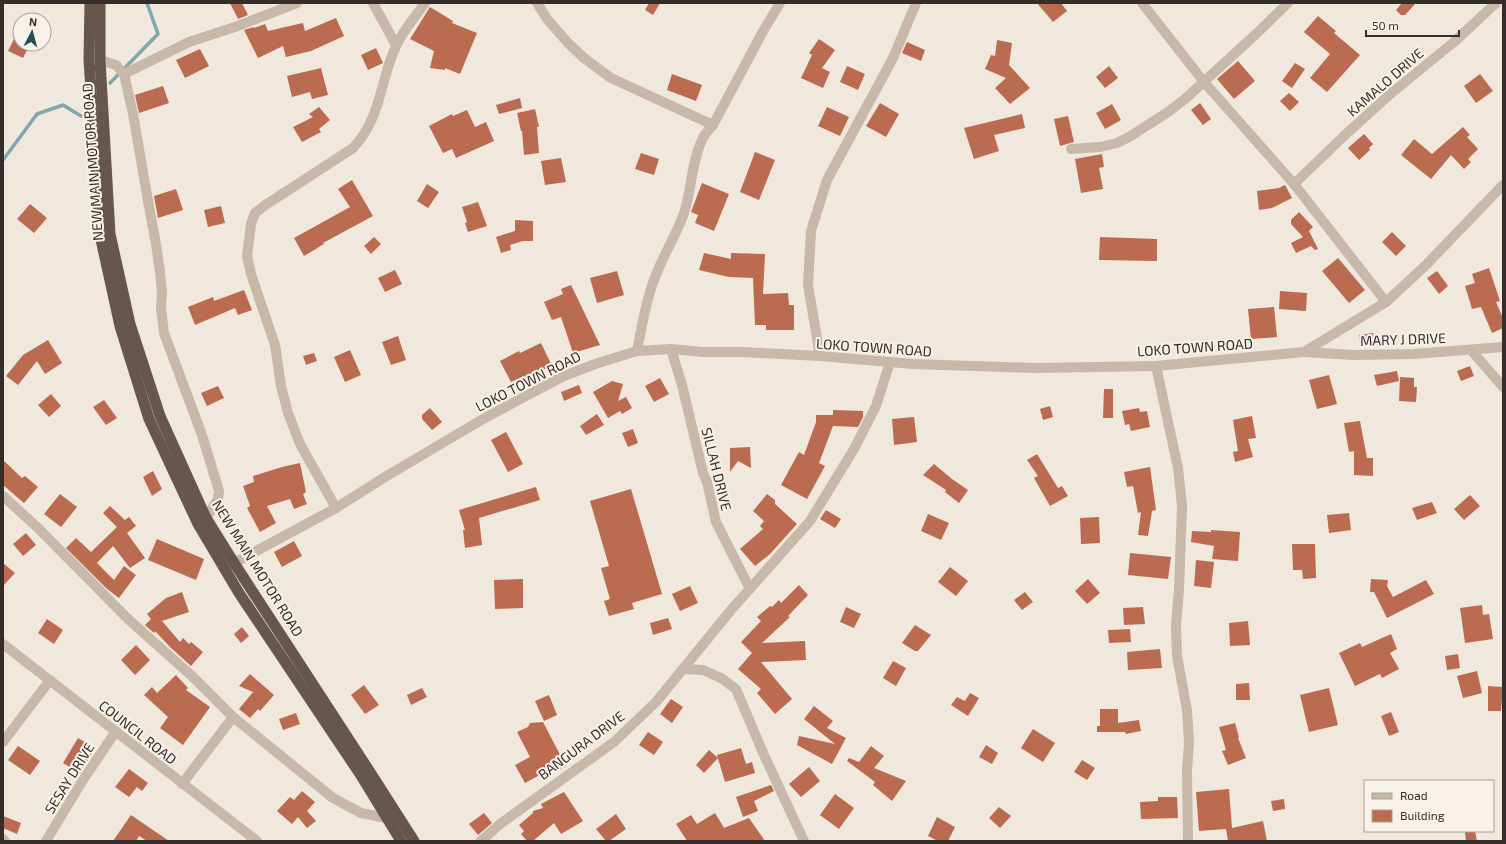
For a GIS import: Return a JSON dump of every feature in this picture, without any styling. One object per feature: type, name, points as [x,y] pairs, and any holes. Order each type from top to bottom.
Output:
[{"type":"highway","name":"NEW MAIN MOTOR ROAD","points":[[90,3],[89,59],[100,235],[120,326],[148,419],[198,524],[239,593],[360,774],[401,841]]},
{"type":"highway","name":"NEW MAIN MOTOR ROAD","points":[[100,3],[100,60],[110,234],[130,324],[160,416],[206,518],[414,841]]},
{"type":"street","points":[[124,74],[189,42],[235,27],[297,3]]},
{"type":"street","points":[[373,3],[396,45]]},
{"type":"street","points":[[336,508],[300,444],[288,413],[281,386],[275,345],[251,274],[248,256],[251,224],[255,213],[299,182],[353,148],[360,140],[376,110],[396,45],[425,3]]},
{"type":"street","points":[[537,3],[568,44],[611,78],[713,125]]},
{"type":"street","points":[[637,351],[646,305],[666,249],[683,215],[690,193],[695,160],[702,138],[713,125],[762,33],[780,3]]},
{"type":"street","points":[[820,356],[808,285],[811,231],[827,180],[893,58],[916,3]]},
{"type":"street","points":[[1071,149],[1109,145],[1129,137],[1168,112],[1204,82],[1288,3]]},
{"type":"street","name":"KAMALO DRIVE","points":[[1294,184],[1388,96],[1454,42],[1496,3]]},
{"type":"street","points":[[1144,4],[1204,82],[1294,184],[1386,302]]},
{"type":"street","points":[[100,60],[116,65],[124,74],[133,114],[156,244],[162,292],[161,308],[164,333],[202,435],[219,491],[218,498],[206,518]]},
{"type":"street","name":"LOKO TOWN ROAD","points":[[234,563],[336,508],[470,427],[537,390],[564,376],[598,363],[637,351],[671,349],[703,352],[742,352],[820,356],[913,364],[1036,368],[1156,366],[1304,352],[1386,302],[1426,266],[1503,185]]},
{"type":"street","name":"MARY J DRIVE","points":[[1304,352],[1354,355],[1434,353],[1503,347]]},
{"type":"street","name":"SILLAH DRIVE","points":[[671,349],[682,385],[716,522],[750,589]]},
{"type":"street","points":[[1471,350],[1503,387]]},
{"type":"street","name":"BANGURA DRIVE","points":[[481,841],[500,824],[614,742],[647,711],[750,589],[810,521],[854,449],[876,406],[890,362]]},
{"type":"street","points":[[1156,366],[1178,468],[1182,505],[1179,590],[1176,625],[1177,656],[1187,710],[1189,742],[1187,771],[1188,841]]},
{"type":"street","points":[[3,496],[38,528],[128,619],[193,677],[233,717],[333,798],[361,813],[386,818]]},
{"type":"street","name":"COUNCIL ROAD","points":[[3,644],[257,841]]},
{"type":"street","points":[[683,669],[703,670],[721,678],[736,690],[804,841]]},
{"type":"street","points":[[3,742],[50,680]]},
{"type":"street","points":[[182,784],[233,717]]},
{"type":"street","name":"SESAY DRIVE","points":[[46,841],[83,780],[116,731]]},
{"type":"building","points":[[230,3],[242,3],[248,15],[238,19]]},
{"type":"building","points":[[649,3],[660,3],[653,15],[645,10]]},
{"type":"building","points":[[1037,3],[1061,3],[1067,11],[1053,22]]},
{"type":"building","points":[[1402,3],[1416,3],[1405,15],[1401,15],[1396,10]]},
{"type":"building","points":[[430,7],[453,21],[452,23],[477,33],[460,74],[445,68],[445,70],[430,68],[434,51],[410,39]]},
{"type":"building","points":[[1318,16],[1336,31],[1334,33],[1360,55],[1327,92],[1310,78],[1330,54],[1304,32]]},
{"type":"building","points":[[336,18],[344,36],[311,51],[286,57],[283,46],[258,58],[244,30],[265,24],[268,31],[303,23],[305,31]]},
{"type":"building","points":[[819,39],[835,50],[822,68],[830,72],[823,88],[801,78],[812,55],[809,53]]},
{"type":"building","points":[[997,40],[1012,43],[1009,65],[1030,88],[1010,104],[995,88],[1006,78],[985,69],[991,55],[995,56]]},
{"type":"building","points":[[907,42],[925,50],[921,61],[902,53]]},
{"type":"building","points":[[12,43],[12,52],[26,52],[23,58],[8,51]]},
{"type":"building","points":[[376,48],[383,63],[368,70],[361,55]]},
{"type":"building","points":[[200,49],[209,66],[185,78],[176,60]]},
{"type":"building","points":[[1238,61],[1255,81],[1234,99],[1217,79]]},
{"type":"building","points":[[1295,63],[1305,69],[1292,88],[1282,81]]},
{"type":"building","points":[[847,66],[865,74],[858,90],[840,82]]},
{"type":"building","points":[[1109,66],[1118,78],[1105,88],[1096,77]]},
{"type":"building","points":[[321,68],[328,95],[312,99],[310,92],[292,97],[287,76]]},
{"type":"building","points":[[672,74],[702,85],[696,101],[667,90]]},
{"type":"building","points":[[1480,74],[1493,91],[1476,103],[1464,86]]},
{"type":"building","points":[[163,86],[169,103],[139,113],[135,95]]},
{"type":"building","points":[[1289,93],[1299,102],[1290,111],[1280,101]]},
{"type":"building","points":[[520,98],[522,108],[499,114],[496,105]]},
{"type":"building","points":[[880,103],[899,114],[886,137],[866,126]]},
{"type":"building","points":[[1200,103],[1211,119],[1203,125],[1191,110]]},
{"type":"building","points":[[1112,104],[1121,120],[1105,129],[1096,113]]},
{"type":"building","points":[[319,107],[330,120],[319,129],[321,132],[302,142],[293,127],[313,117],[309,114]]},
{"type":"building","points":[[827,107],[849,117],[840,136],[818,126]]},
{"type":"building","points":[[535,109],[539,127],[537,127],[539,153],[524,155],[522,131],[517,113]]},
{"type":"building","points":[[467,110],[475,127],[486,122],[494,141],[456,158],[452,149],[443,153],[429,126],[452,114],[453,116]]},
{"type":"building","points":[[1022,114],[1025,128],[994,135],[999,151],[974,159],[964,128]]},
{"type":"building","points":[[1068,116],[1074,142],[1060,146],[1054,119]]},
{"type":"building","points":[[1463,127],[1470,135],[1467,137],[1478,149],[1468,159],[1471,162],[1464,169],[1451,155],[1431,179],[1401,155],[1414,139],[1432,154]]},
{"type":"building","points":[[1364,134],[1373,144],[1369,148],[1370,150],[1359,160],[1348,148]]},
{"type":"building","points":[[755,152],[775,160],[759,200],[740,192]]},
{"type":"building","points":[[641,153],[659,159],[654,175],[635,169]]},
{"type":"building","points":[[1102,154],[1104,167],[1099,168],[1103,189],[1081,193],[1075,159]]},
{"type":"building","points":[[561,158],[566,182],[545,185],[541,161]]},
{"type":"building","points":[[352,180],[373,216],[323,243],[324,244],[304,256],[294,238],[350,207],[338,189]]},
{"type":"building","points":[[702,183],[729,194],[714,231],[695,223],[698,215],[691,212]]},
{"type":"building","points":[[427,184],[439,192],[428,208],[417,201]]},
{"type":"building","points":[[1285,185],[1292,198],[1272,208],[1259,210],[1257,191],[1279,188]]},
{"type":"building","points":[[176,189],[183,210],[158,218],[154,196]]},
{"type":"building","points":[[478,202],[487,226],[468,232],[465,223],[467,222],[462,207]]},
{"type":"building","points":[[30,204],[47,218],[34,233],[17,219]]},
{"type":"building","points":[[221,206],[225,223],[208,227],[204,210]]},
{"type":"building","points":[[1299,212],[1313,227],[1309,231],[1318,249],[1315,250],[1311,246],[1296,253],[1291,243],[1303,237],[1291,224],[1291,220]]},
{"type":"building","points":[[515,220],[533,221],[533,241],[523,241],[510,245],[511,250],[501,253],[496,237],[515,231]]},
{"type":"building","points":[[1392,232],[1406,246],[1396,256],[1382,242]]},
{"type":"building","points":[[374,237],[381,244],[371,254],[364,246]]},
{"type":"building","points":[[1100,237],[1157,239],[1157,261],[1099,260]]},
{"type":"building","points":[[704,253],[731,259],[731,253],[765,254],[763,294],[788,293],[789,305],[794,305],[794,330],[766,330],[766,325],[755,325],[753,278],[729,277],[699,270]]},
{"type":"building","points":[[1338,258],[1365,290],[1349,303],[1322,271]]},
{"type":"building","points":[[1489,268],[1500,301],[1496,302],[1503,318],[1503,328],[1492,333],[1481,307],[1472,309],[1465,286],[1475,283],[1472,274]]},
{"type":"building","points":[[395,270],[402,284],[385,292],[378,278]]},
{"type":"building","points":[[617,271],[624,295],[597,303],[590,278]]},
{"type":"building","points":[[1437,271],[1448,286],[1439,294],[1427,278]]},
{"type":"building","points":[[571,285],[600,345],[573,353],[561,317],[552,320],[544,302],[563,294],[561,289]]},
{"type":"building","points":[[244,290],[252,310],[238,315],[235,308],[195,325],[188,307],[213,297],[214,301]]},
{"type":"building","points":[[1280,291],[1307,293],[1306,311],[1279,309]]},
{"type":"building","points":[[1274,307],[1277,337],[1251,339],[1248,309]]},
{"type":"building","points":[[1373,333],[1375,345],[1360,347],[1359,335]]},
{"type":"building","points":[[398,336],[406,360],[391,365],[382,342]]},
{"type":"building","points":[[48,340],[62,363],[45,374],[37,361],[18,385],[6,376],[23,355]]},
{"type":"building","points":[[541,343],[552,366],[525,378],[524,376],[511,382],[500,361],[519,351],[520,353]]},
{"type":"building","points":[[350,350],[361,375],[345,382],[334,357]]},
{"type":"building","points":[[314,353],[317,361],[306,365],[303,356]]},
{"type":"building","points":[[1470,366],[1474,376],[1461,381],[1457,371]]},
{"type":"building","points":[[1397,371],[1399,381],[1377,386],[1374,375]]},
{"type":"building","points":[[1329,375],[1337,404],[1317,409],[1309,380]]},
{"type":"building","points":[[1400,377],[1414,378],[1414,387],[1417,387],[1416,402],[1399,401]]},
{"type":"building","points":[[660,378],[669,394],[654,402],[645,386]]},
{"type":"building","points":[[612,381],[623,384],[618,401],[626,397],[632,408],[622,414],[620,411],[608,418],[593,392]]},
{"type":"building","points":[[579,385],[582,393],[564,401],[561,392]]},
{"type":"building","points":[[218,386],[224,398],[207,406],[201,393]]},
{"type":"building","points":[[1104,389],[1113,389],[1113,418],[1103,418]]},
{"type":"building","points":[[51,394],[61,406],[49,417],[38,405]]},
{"type":"building","points":[[104,400],[117,418],[106,425],[93,407]]},
{"type":"building","points":[[1050,406],[1053,417],[1043,420],[1040,409]]},
{"type":"building","points":[[430,408],[442,422],[432,430],[422,419],[422,415]]},
{"type":"building","points":[[1139,408],[1140,412],[1147,411],[1150,427],[1131,431],[1129,424],[1125,425],[1122,411]]},
{"type":"building","points":[[833,410],[863,411],[863,417],[858,427],[833,426],[819,463],[825,466],[807,499],[781,485],[799,452],[804,455],[816,422],[816,415],[833,415]]},
{"type":"building","points":[[597,414],[604,425],[586,435],[580,426]]},
{"type":"building","points":[[1252,416],[1256,438],[1248,439],[1253,457],[1235,462],[1233,452],[1238,451],[1233,420]]},
{"type":"building","points":[[914,417],[917,442],[894,445],[892,419]]},
{"type":"building","points":[[1360,421],[1367,458],[1373,458],[1373,476],[1354,475],[1354,451],[1349,452],[1344,423]]},
{"type":"building","points":[[633,429],[638,443],[628,447],[622,433]]},
{"type":"building","points":[[506,432],[523,464],[508,472],[491,440]]},
{"type":"building","points":[[750,447],[751,468],[738,461],[730,472],[730,448]]},
{"type":"building","points":[[1037,454],[1058,488],[1062,486],[1068,496],[1050,506],[1034,478],[1038,476],[1027,460]]},
{"type":"building","points":[[3,460],[22,478],[25,476],[38,487],[24,503],[3,485]]},
{"type":"building","points":[[300,463],[306,492],[303,494],[307,504],[294,509],[290,499],[267,506],[276,523],[260,532],[247,508],[250,506],[243,486],[254,482],[253,476]]},
{"type":"building","points":[[934,464],[968,490],[959,503],[945,492],[946,490],[923,475]]},
{"type":"building","points":[[1150,467],[1156,510],[1152,511],[1148,536],[1138,535],[1141,512],[1138,513],[1133,486],[1127,487],[1124,472]]},
{"type":"building","points":[[153,471],[162,489],[152,496],[143,477]]},
{"type":"building","points":[[536,487],[540,500],[479,518],[482,545],[465,548],[463,530],[465,530],[459,510]]},
{"type":"building","points":[[631,489],[662,594],[632,603],[634,609],[609,616],[604,601],[610,599],[601,568],[609,566],[590,501]]},
{"type":"building","points":[[60,494],[77,507],[61,527],[44,514]]},
{"type":"building","points":[[767,494],[775,500],[775,504],[797,524],[770,554],[755,566],[740,549],[763,529],[760,526],[764,521],[753,511]]},
{"type":"building","points":[[1470,495],[1480,506],[1464,520],[1454,509]]},
{"type":"building","points":[[1432,502],[1437,513],[1417,520],[1412,508]]},
{"type":"building","points":[[110,506],[125,520],[129,517],[136,526],[127,533],[145,558],[130,568],[113,546],[97,563],[114,580],[124,566],[136,575],[119,598],[106,588],[66,548],[76,538],[91,552],[117,527],[103,513]]},
{"type":"building","points":[[826,510],[841,519],[835,528],[820,519]]},
{"type":"building","points":[[1349,513],[1351,530],[1329,533],[1327,515]]},
{"type":"building","points":[[928,514],[949,523],[941,540],[921,531]]},
{"type":"building","points":[[1099,517],[1100,543],[1081,544],[1080,518]]},
{"type":"building","points":[[1211,530],[1240,532],[1238,561],[1212,559],[1214,546],[1191,542],[1192,531],[1211,532]]},
{"type":"building","points":[[26,533],[36,545],[23,556],[13,544]]},
{"type":"building","points":[[157,539],[204,559],[196,580],[148,560]]},
{"type":"building","points":[[294,541],[302,556],[282,567],[274,552]]},
{"type":"building","points":[[1292,544],[1315,544],[1316,578],[1303,579],[1302,570],[1293,570]]},
{"type":"building","points":[[1130,553],[1171,557],[1168,579],[1128,575]]},
{"type":"building","points":[[1196,560],[1214,562],[1211,588],[1194,586]]},
{"type":"building","points":[[3,563],[15,573],[3,586]]},
{"type":"building","points":[[950,567],[968,581],[956,596],[938,582]]},
{"type":"building","points":[[523,579],[523,608],[495,609],[494,580]]},
{"type":"building","points":[[1088,579],[1100,593],[1087,604],[1075,591]]},
{"type":"building","points":[[1371,579],[1388,580],[1387,586],[1393,597],[1426,580],[1434,594],[1387,618],[1374,592],[1370,592]]},
{"type":"building","points":[[799,585],[808,595],[788,616],[790,617],[762,643],[805,641],[806,660],[761,662],[792,699],[775,714],[757,693],[761,689],[738,669],[752,653],[741,642],[761,621],[757,617],[770,606],[772,607],[779,600],[781,603]]},
{"type":"building","points":[[690,586],[698,603],[680,611],[672,594]]},
{"type":"building","points":[[182,592],[189,612],[162,621],[180,642],[183,638],[189,644],[191,642],[203,652],[191,666],[155,631],[154,633],[145,625],[151,619],[147,614],[166,598]]},
{"type":"building","points":[[1025,592],[1033,602],[1022,610],[1014,600]]},
{"type":"building","points":[[1482,605],[1483,615],[1489,614],[1493,639],[1465,643],[1460,608]]},
{"type":"building","points":[[846,607],[861,614],[854,628],[840,622]]},
{"type":"building","points":[[1143,607],[1145,624],[1124,625],[1123,608]]},
{"type":"building","points":[[668,618],[672,629],[653,635],[650,623]]},
{"type":"building","points":[[47,619],[63,630],[54,644],[38,633]]},
{"type":"building","points":[[1248,621],[1250,645],[1230,646],[1229,623]]},
{"type":"building","points":[[915,625],[931,635],[918,651],[915,651],[902,643]]},
{"type":"building","points":[[242,627],[249,636],[241,643],[234,634]]},
{"type":"building","points":[[1130,629],[1131,642],[1109,643],[1108,630]]},
{"type":"building","points":[[1391,634],[1397,649],[1390,653],[1399,669],[1382,678],[1380,674],[1355,686],[1339,653],[1360,643],[1362,647]]},
{"type":"building","points":[[136,645],[150,660],[135,675],[121,660]]},
{"type":"building","points":[[1160,649],[1162,668],[1128,670],[1127,652]]},
{"type":"building","points":[[1458,654],[1460,668],[1447,670],[1445,656]]},
{"type":"building","points":[[893,661],[906,668],[896,686],[883,678]]},
{"type":"building","points":[[1477,671],[1482,693],[1463,698],[1457,676]]},
{"type":"building","points":[[250,674],[274,695],[260,711],[258,709],[250,718],[239,709],[253,692],[239,686]]},
{"type":"building","points":[[176,675],[188,688],[186,690],[210,707],[183,745],[160,728],[168,717],[144,695],[152,687],[157,693]]},
{"type":"building","points":[[1249,683],[1250,700],[1236,700],[1236,684]]},
{"type":"building","points":[[364,685],[379,705],[365,714],[351,695]]},
{"type":"building","points":[[1488,686],[1503,687],[1501,711],[1488,711]]},
{"type":"building","points":[[422,688],[427,697],[411,705],[407,695]]},
{"type":"building","points":[[1329,688],[1338,725],[1309,732],[1300,695]]},
{"type":"building","points":[[970,693],[979,698],[968,716],[951,705],[957,697],[965,701]]},
{"type":"building","points":[[549,695],[557,715],[544,721],[535,701]]},
{"type":"building","points":[[671,699],[683,707],[672,723],[660,714]]},
{"type":"building","points":[[814,706],[833,721],[827,728],[846,738],[832,764],[797,745],[799,736],[835,744],[804,719]]},
{"type":"building","points":[[1100,709],[1118,709],[1118,723],[1139,720],[1141,731],[1126,734],[1125,732],[1097,732],[1097,726],[1100,726]]},
{"type":"building","points":[[1391,712],[1399,732],[1389,736],[1381,716]]},
{"type":"building","points":[[296,713],[300,724],[283,730],[279,719]]},
{"type":"building","points":[[543,722],[566,766],[555,772],[554,769],[547,773],[547,771],[525,783],[515,765],[530,757],[517,732],[528,727],[530,723]]},
{"type":"building","points":[[1235,723],[1238,738],[1246,758],[1228,765],[1222,751],[1226,750],[1219,727]]},
{"type":"building","points":[[1033,729],[1055,743],[1043,762],[1021,748]]},
{"type":"building","points":[[648,732],[663,742],[654,755],[639,745]]},
{"type":"building","points":[[78,738],[95,748],[80,773],[63,763]]},
{"type":"building","points":[[986,745],[998,753],[992,764],[979,757]]},
{"type":"building","points":[[18,746],[40,761],[30,775],[8,760]]},
{"type":"building","points":[[871,746],[884,756],[874,768],[906,781],[892,801],[873,785],[875,782],[847,761],[849,758],[859,762]]},
{"type":"building","points":[[741,748],[746,764],[752,762],[755,773],[725,782],[717,755]]},
{"type":"building","points":[[709,750],[718,758],[704,773],[696,765]]},
{"type":"building","points":[[1082,760],[1095,768],[1087,780],[1074,772]]},
{"type":"building","points":[[809,767],[820,781],[801,797],[789,784]]},
{"type":"building","points":[[129,769],[148,783],[142,791],[137,787],[129,797],[115,787]]},
{"type":"building","points":[[771,785],[774,791],[754,801],[758,811],[743,817],[736,797]]},
{"type":"building","points":[[1229,789],[1232,828],[1263,821],[1267,841],[1228,841],[1226,829],[1199,831],[1196,792]]},
{"type":"building","points":[[302,791],[315,802],[307,811],[316,821],[307,828],[298,817],[292,824],[277,811],[290,797],[294,800]]},
{"type":"building","points":[[564,792],[583,821],[561,834],[554,823],[533,841],[527,841],[521,834],[524,831],[519,825],[533,813],[533,811],[543,808],[541,804]]},
{"type":"building","points":[[835,794],[854,808],[839,829],[820,815]]},
{"type":"building","points":[[1158,797],[1177,797],[1178,818],[1141,819],[1140,802],[1158,801]]},
{"type":"building","points":[[1284,799],[1285,809],[1273,811],[1271,801]]},
{"type":"building","points":[[999,807],[1011,816],[1000,828],[989,818]]},
{"type":"building","points":[[484,813],[492,823],[478,835],[469,824]]},
{"type":"building","points":[[715,813],[724,828],[749,818],[765,841],[687,841],[676,824],[691,815],[697,824]]},
{"type":"building","points":[[616,814],[626,829],[609,841],[606,841],[596,829]]},
{"type":"building","points":[[131,815],[169,841],[147,841],[139,836],[136,841],[113,841]]},
{"type":"building","points":[[3,816],[21,823],[17,834],[3,828]]},
{"type":"building","points":[[937,817],[955,827],[948,841],[938,841],[928,836]]},
{"type":"building","points":[[1465,832],[1475,832],[1477,841],[1466,841]]},
{"type":"waterway","points":[[110,83],[158,34],[147,3]]},
{"type":"waterway","points":[[3,160],[37,114],[63,105],[81,116]]}]
